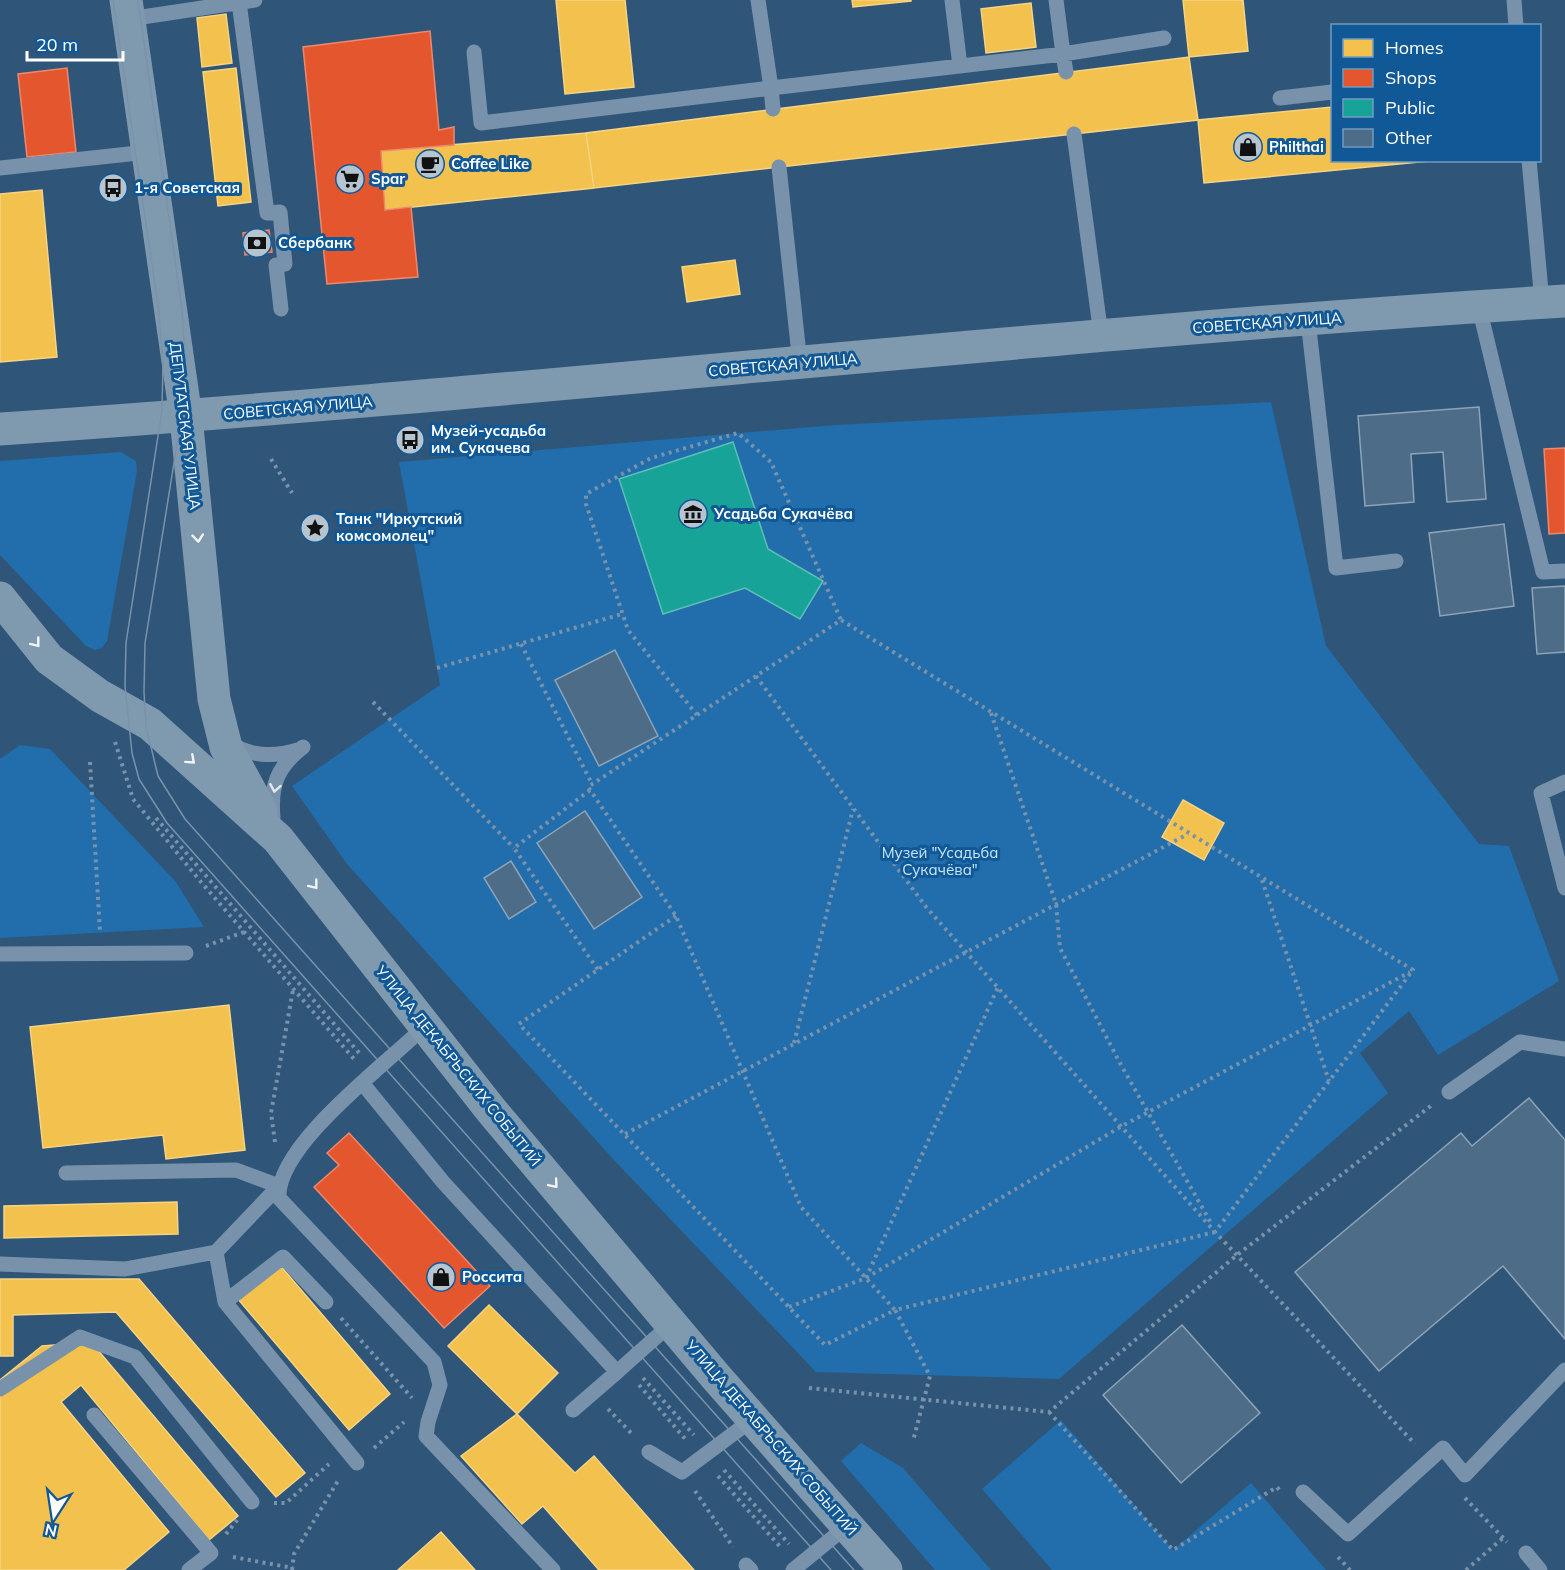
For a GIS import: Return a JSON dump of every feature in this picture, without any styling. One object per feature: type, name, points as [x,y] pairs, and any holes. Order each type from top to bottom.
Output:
[{"type":"main road","name":"ДЕПУТАТСКАЯ УЛИЦА","points":[[127,10],[186,417],[214,699],[223,736],[233,762],[278,839]]},
{"type":"main road","name":"СОВЕТСКАЯ УЛИЦА","points":[[1,429],[186,417],[800,364],[1101,335],[1554,302]]},
{"type":"main road","name":"УЛИЦА ДЕКАБРЬСКИХ СОБЫТИЙ","points":[[0,598],[49,659],[99,696],[150,724],[278,839],[491,1110],[671,1324],[886,1570]]},
{"type":"lane","points":[[127,10],[255,0]]},
{"type":"lane","points":[[758,0],[773,109]]},
{"type":"lane","points":[[952,0],[960,66]]},
{"type":"lane","points":[[1056,0],[1065,72]]},
{"type":"lane","points":[[1514,0],[1516,24]]},
{"type":"lane","points":[[240,2],[267,213],[280,212],[285,264],[276,265],[281,309]]},
{"type":"lane","points":[[474,52],[481,123],[1063,54],[1164,38]]},
{"type":"lane","points":[[1280,98],[1331,92]]},
{"type":"lane","points":[[1074,134],[1101,335]]},
{"type":"lane","points":[[0,168],[147,152]]},
{"type":"lane","points":[[1529,162],[1554,302]]},
{"type":"lane","points":[[779,167],[800,364]]},
{"type":"lane","points":[[1479,307],[1543,572],[1565,571]]},
{"type":"lane","points":[[1308,320],[1336,568],[1396,561]]},
{"type":"lane","points":[[223,736],[241,749],[261,754],[283,753],[303,747],[285,762],[276,780],[273,811],[278,839]]},
{"type":"lane","points":[[1565,782],[1542,793],[1565,888]]},
{"type":"lane","points":[[0,954],[186,953]]},
{"type":"lane","points":[[0,1264],[125,1269],[216,1252],[279,1184],[289,1162],[318,1125],[425,1026]]},
{"type":"lane","points":[[1449,1092],[1520,1042],[1565,1049]]},
{"type":"lane","points":[[363,1084],[443,1182],[617,1372]]},
{"type":"lane","points":[[66,1173],[236,1170],[279,1184]]},
{"type":"lane","points":[[279,1184],[279,1198],[434,1362],[440,1385],[426,1436],[553,1570]]},
{"type":"lane","points":[[216,1252],[225,1302],[357,1463]]},
{"type":"lane","points":[[225,1302],[283,1257],[327,1302]]},
{"type":"lane","points":[[573,1410],[671,1324]]},
{"type":"lane","points":[[0,1389],[80,1337],[135,1357],[252,1502]]},
{"type":"lane","points":[[1303,1492],[1348,1534],[1443,1448],[1465,1475],[1565,1370]]},
{"type":"lane","points":[[94,1414],[211,1553],[189,1570]]},
{"type":"lane","points":[[649,1452],[682,1472],[753,1419]]},
{"type":"lane","points":[[793,1570],[847,1526]]},
{"type":"lane","points":[[1526,1553],[1540,1570]]},
{"type":"path","points":[[697,715],[628,630],[586,504],[586,494],[651,458],[738,433],[771,462],[841,620],[1413,970]]},
{"type":"path","points":[[271,459],[292,492]]},
{"type":"path","points":[[437,668],[622,614]]},
{"type":"path","points":[[841,620],[588,787],[676,916],[801,1207],[895,1310],[930,1376],[913,1441]]},
{"type":"path","points":[[521,644],[592,784]]},
{"type":"path","points":[[756,676],[926,907],[1215,1232],[1509,1545]]},
{"type":"path","points":[[373,702],[514,848],[598,970]]},
{"type":"path","points":[[990,712],[1056,904],[1060,948],[1215,1232]]},
{"type":"path","points":[[90,762],[101,954]]},
{"type":"path","points":[[514,848],[590,790]]},
{"type":"path","points":[[794,1044],[853,808]]},
{"type":"path","points":[[625,1134],[1188,834]]},
{"type":"path","points":[[1261,879],[1329,1082]]},
{"type":"path","points":[[676,916],[519,1024],[825,1344],[895,1310],[1215,1232],[1413,970]]},
{"type":"path","points":[[186,953],[244,932]]},
{"type":"path","points":[[789,1307],[866,1278],[1122,1126],[1413,970]]},
{"type":"path","points":[[866,1278],[998,987]]},
{"type":"path","points":[[279,1184],[271,1113],[294,989]]},
{"type":"path","points":[[1049,1412],[1237,1255],[1449,1092]]},
{"type":"path","points":[[327,1302],[413,1399],[407,1414],[426,1436]]},
{"type":"path","points":[[809,1388],[1049,1412],[1173,1550],[1277,1487],[1284,1496]]},
{"type":"path","points":[[592,1393],[649,1452]]},
{"type":"path","points":[[211,1553],[292,1569],[294,1554],[335,1482],[409,1417]]},
{"type":"path","points":[[682,1472],[748,1567]]},
{"type":"path","points":[[1466,1570],[1503,1538]]},
{"type":"path","points":[[1335,1553],[1350,1570]]},
{"type":"green space","name":"Музей \"Усадьба Сукачёва\"","points":[[1271,402],[1326,646],[1479,844],[1509,846],[1559,981],[1438,1055],[1409,1011],[1360,1053],[1388,1093],[1059,1379],[816,1372],[613,1159],[347,864],[292,786],[440,685],[399,462],[836,425]]},
{"type":"green space","points":[[121,452],[136,461],[137,471],[107,641],[102,648],[95,650],[86,646],[0,555],[0,461]]},
{"type":"green space","points":[[20,745],[50,749],[176,882],[204,927],[0,938],[0,759]]},
{"type":"green space","points":[[1061,1420],[1173,1550],[1251,1483],[1326,1570],[1052,1570],[982,1489]]},
{"type":"green space","points":[[861,1443],[903,1468],[991,1570],[935,1570],[841,1461]]},
{"type":"building: Homes","points":[[556,0],[625,0],[634,87],[565,94]]},
{"type":"building: Homes","points":[[852,0],[911,0],[911,1],[853,7]]},
{"type":"building: Homes","points":[[1183,0],[1243,0],[1248,51],[1189,57]]},
{"type":"building: Homes","points":[[1031,3],[1036,47],[986,53],[981,9]]},
{"type":"building: Homes","points":[[226,14],[232,63],[202,67],[197,18]]},
{"type":"building: Homes","points":[[1189,57],[1198,120],[594,188],[586,133]]},
{"type":"building: Homes","points":[[236,68],[251,202],[218,206],[203,72]]},
{"type":"building: Homes","points":[[1331,107],[1331,162],[1420,162],[1204,183],[1198,120]]},
{"type":"building: Homes","points":[[586,133],[594,188],[385,210],[381,151]]},
{"type":"building: Homes","points":[[42,190],[57,357],[0,362],[0,194]]},
{"type":"building: Homes","points":[[735,260],[740,294],[687,302],[682,267]]},
{"type":"building: Homes","points":[[1183,800],[1224,823],[1204,860],[1162,837]]},
{"type":"building: Homes","points":[[229,1005],[245,1150],[166,1159],[163,1135],[43,1148],[30,1027]]},
{"type":"building: Homes","points":[[177,1202],[178,1234],[4,1238],[4,1206]]},
{"type":"building: Homes","points":[[279,1264],[390,1394],[349,1430],[238,1299]]},
{"type":"building: Homes","points":[[0,1279],[139,1279],[305,1473],[276,1497],[116,1312],[13,1315],[13,1356],[0,1356]]},
{"type":"building: Homes","points":[[489,1305],[558,1373],[517,1414],[448,1346]]},
{"type":"building: Homes","points":[[91,1342],[238,1516],[209,1540],[81,1385],[61,1402],[169,1532],[124,1570],[0,1570],[0,1380],[42,1346]]},
{"type":"building: Homes","points":[[517,1414],[575,1473],[594,1456],[694,1570],[599,1570],[543,1506],[522,1524],[461,1456]]},
{"type":"building: Homes","points":[[441,1532],[475,1570],[398,1570]]},
{"type":"building: Shops","name":"Spar","points":[[430,31],[439,130],[454,127],[454,145],[381,151],[385,210],[411,207],[418,277],[327,284],[303,47]]},
{"type":"building: Shops","points":[[67,68],[76,152],[27,157],[18,74]]},
{"type":"building: Shops","name":"Сбербанк","points":[[269,230],[272,252],[245,255],[243,233]]},
{"type":"building: Shops","points":[[1565,448],[1565,533],[1549,534],[1544,449]]},
{"type":"building: Shops","points":[[349,1133],[490,1286],[444,1328],[314,1187],[339,1165],[327,1153]]},
{"type":"building: Public","name":"Усадьба Сукачёва","points":[[733,442],[768,549],[823,581],[800,619],[745,588],[663,614],[619,479]]},
{"type":"building: Other","points":[[1479,407],[1486,499],[1447,502],[1443,452],[1411,454],[1414,502],[1365,506],[1358,416]]},
{"type":"building: Other","points":[[1504,524],[1514,606],[1440,616],[1429,533]]},
{"type":"building: Other","points":[[1565,586],[1565,652],[1537,654],[1532,588]]},
{"type":"building: Other","points":[[615,650],[658,736],[599,766],[555,680]]},
{"type":"building: Other","points":[[585,811],[642,897],[594,929],[537,843]]},
{"type":"building: Other","points":[[511,861],[536,902],[509,919],[484,878]]},
{"type":"building: Other","points":[[1529,1098],[1565,1140],[1565,1339],[1503,1266],[1379,1371],[1295,1272],[1461,1133],[1472,1146]]},
{"type":"building: Other","points":[[1182,1325],[1260,1413],[1181,1483],[1103,1395]]},
{"type":"tram line","points":[[113,0],[159,312],[163,363],[162,410],[126,643],[125,686],[132,753],[139,779],[167,823],[831,1570]]},
{"type":"tram line","points":[[138,0],[182,309],[185,357],[183,407],[145,643],[146,726],[158,776],[185,819],[854,1570]]},
{"type":"place","name":"Philthai","points":[[1248,147]]},
{"type":"place","name":"Coffee Like","points":[[430,164]]},
{"type":"place","name":"Spar","points":[[350,179]]},
{"type":"place","name":"1-я Советская","points":[[113,188]]},
{"type":"place","name":"Сбербанк","points":[[257,243]]},
{"type":"place","name":"Музей-усадьба им. Сукачева","points":[[410,440]]},
{"type":"place","name":"Усадьба Сукачёва","points":[[693,514]]},
{"type":"place","name":"Танк \"Иркутский комсомолец\"","points":[[315,528]]},
{"type":"place","name":"Россита","points":[[441,1277]]}]
